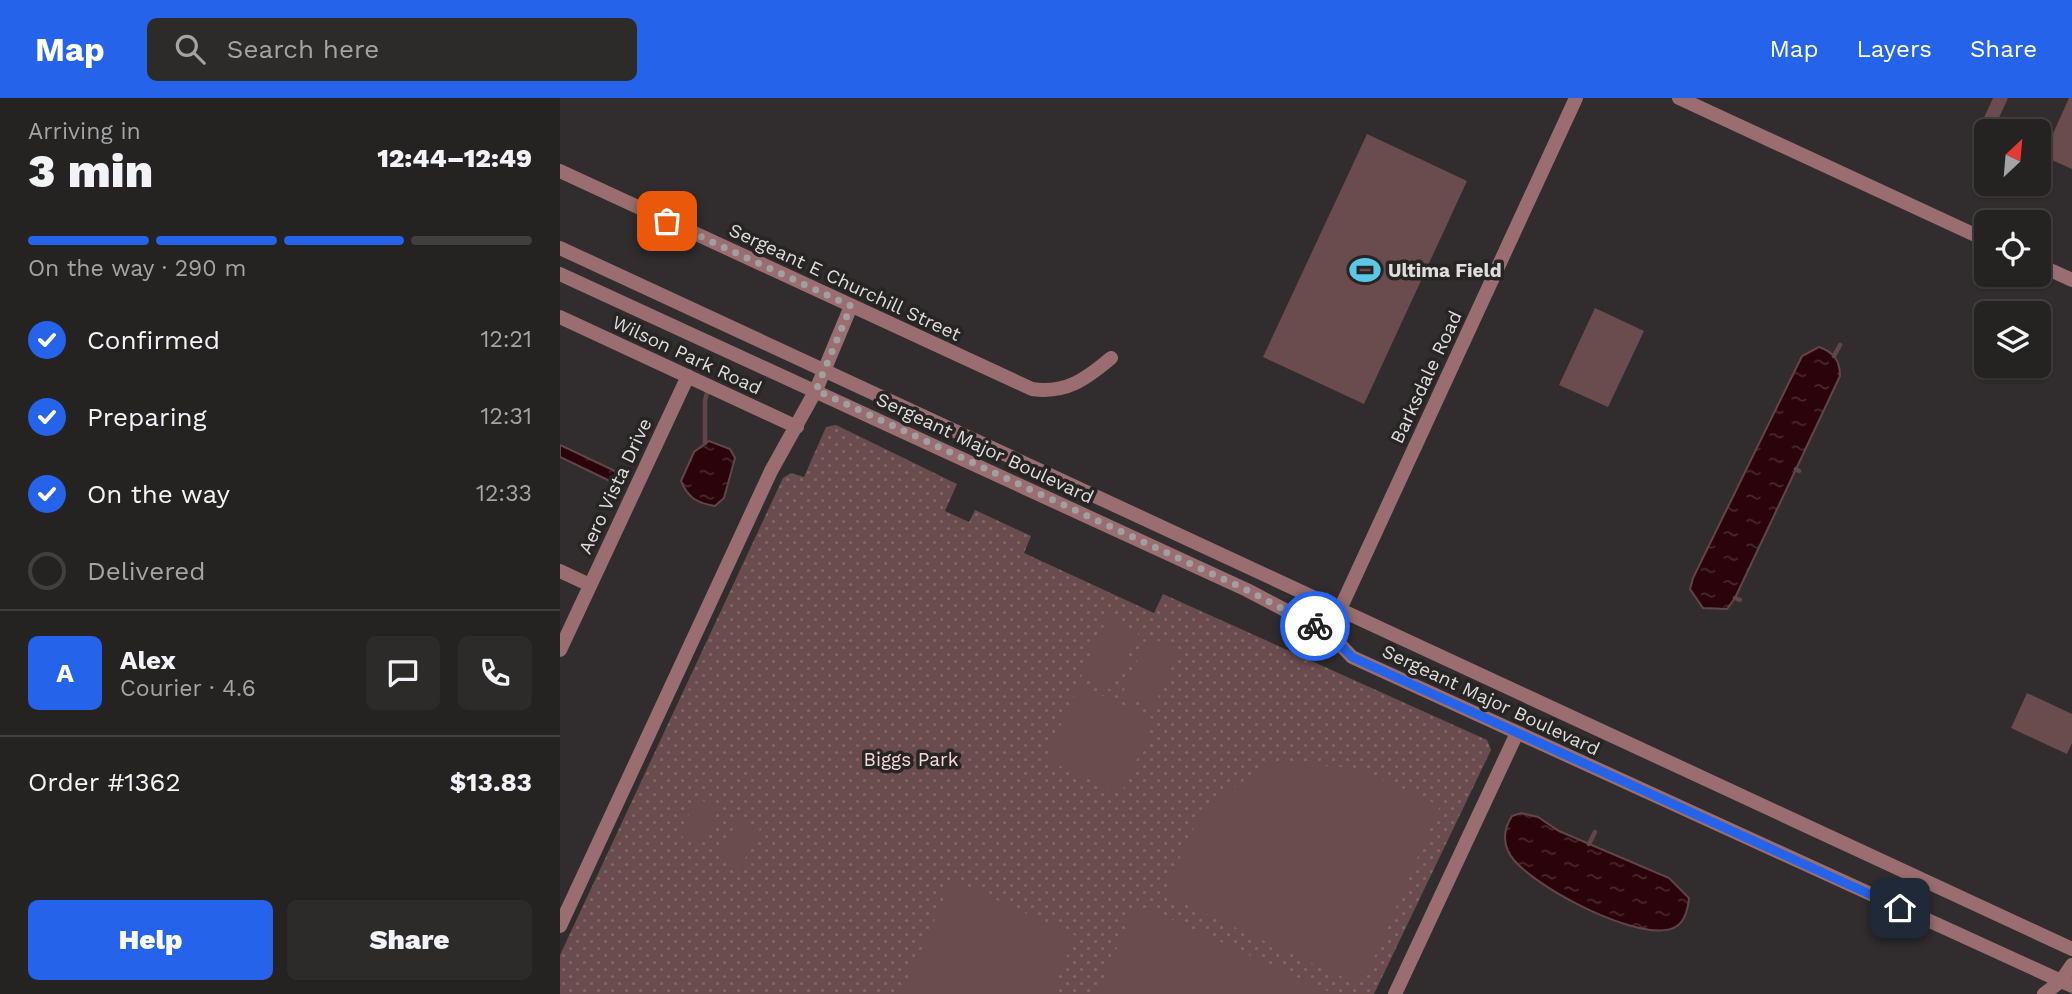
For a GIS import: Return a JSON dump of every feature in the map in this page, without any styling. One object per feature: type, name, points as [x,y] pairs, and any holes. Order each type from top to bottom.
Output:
[{"type":"street","name":"Barksdale Road","points":[[1329,633],[1576,98]]},
{"type":"street","points":[[1679,98],[1974,234]]},
{"type":"street","name":"Sergeant E Churchill Street","points":[[560,171],[1031,389],[1052,390],[1075,386],[1111,358]]},
{"type":"street","name":"Sergeant Major Boulevard","points":[[560,248],[2072,949]]},
{"type":"street","points":[[2051,270],[2072,280]]},
{"type":"street","name":"Sergeant Major Boulevard","points":[[560,274],[1247,590],[1329,633],[1352,657],[2065,987]]},
{"type":"street","points":[[560,926],[771,471],[816,390],[851,306]]},
{"type":"street","name":"Wilson Park Road","points":[[560,317],[797,427]]},
{"type":"street","name":"Aero Vista Drive","points":[[560,650],[688,376]]},
{"type":"street","points":[[560,571],[590,585]]},
{"type":"street","points":[[1395,994],[1517,733]]},
{"type":"street","points":[[2043,994],[2065,987],[2072,965]]},
{"type":"green space","points":[[1993,98],[2008,98],[1998,119],[1983,119]]},
{"type":"green space","points":[[2069,98],[2072,98],[2072,169],[2051,160],[2051,138]]},
{"type":"green space","name":"Ultima Field","points":[[1367,134],[1467,181],[1364,404],[1263,357]]},
{"type":"green space","points":[[1595,308],[1644,331],[1608,407],[1559,385]]},
{"type":"green space","name":"Biggs Park","points":[[836,425],[957,484],[945,511],[969,522],[975,510],[1031,536],[1024,553],[1154,613],[1163,594],[1487,740],[1491,750],[1374,994],[560,994],[560,955],[783,478],[791,473],[804,477],[826,427]]},
{"type":"green space","points":[[1108,617],[1139,632],[1112,690],[1081,676]]},
{"type":"green space","points":[[1148,636],[1179,651],[1153,708],[1122,695]]},
{"type":"green space","points":[[1079,685],[1155,720],[1121,794],[1045,759]]},
{"type":"green space","points":[[2027,693],[2072,714],[2072,743],[2067,754],[2011,728]]},
{"type":"green space","points":[[1269,763],[1358,768],[1440,806],[1366,976],[1349,980],[1163,894],[1202,810]]},
{"type":"green space","points":[[697,798],[719,809],[701,846],[679,835]]},
{"type":"green space","points":[[738,818],[760,829],[741,867],[720,856]]},
{"type":"green space","points":[[953,880],[1076,936],[1050,994],[901,994]]},
{"type":"green space","points":[[1149,909],[1334,994],[1097,994],[1132,913]]},
{"type":"water","points":[[1819,347],[1835,358],[1840,376],[1735,598],[1727,609],[1703,608],[1690,589],[1693,578],[1802,356]]},
{"type":"water","points":[[709,441],[730,449],[735,458],[724,498],[715,506],[694,499],[681,481],[694,452]]},
{"type":"water","points":[[560,445],[615,471],[616,477],[610,481],[560,457]]},
{"type":"water","points":[[1521,813],[1538,817],[1559,831],[1669,878],[1689,898],[1683,920],[1677,926],[1661,930],[1639,928],[1586,908],[1536,879],[1518,864],[1505,842],[1505,833],[1512,816]]},
{"type":"waterway","points":[[1834,356],[1840,345]]},
{"type":"waterway","points":[[705,443],[705,401],[708,388]]},
{"type":"waterway","points":[[1735,598],[1740,600]]},
{"type":"waterway","points":[[1589,844],[1595,832]]},
{"type":"way so far","points":[[667,221],[851,306],[816,390],[1247,590],[1315,626]]},
{"type":"place","name":"Ultima Field","points":[[1365,270]]},
{"type":"route","points":[[1315,626],[1329,633],[1352,657],[1900,908]]}]
